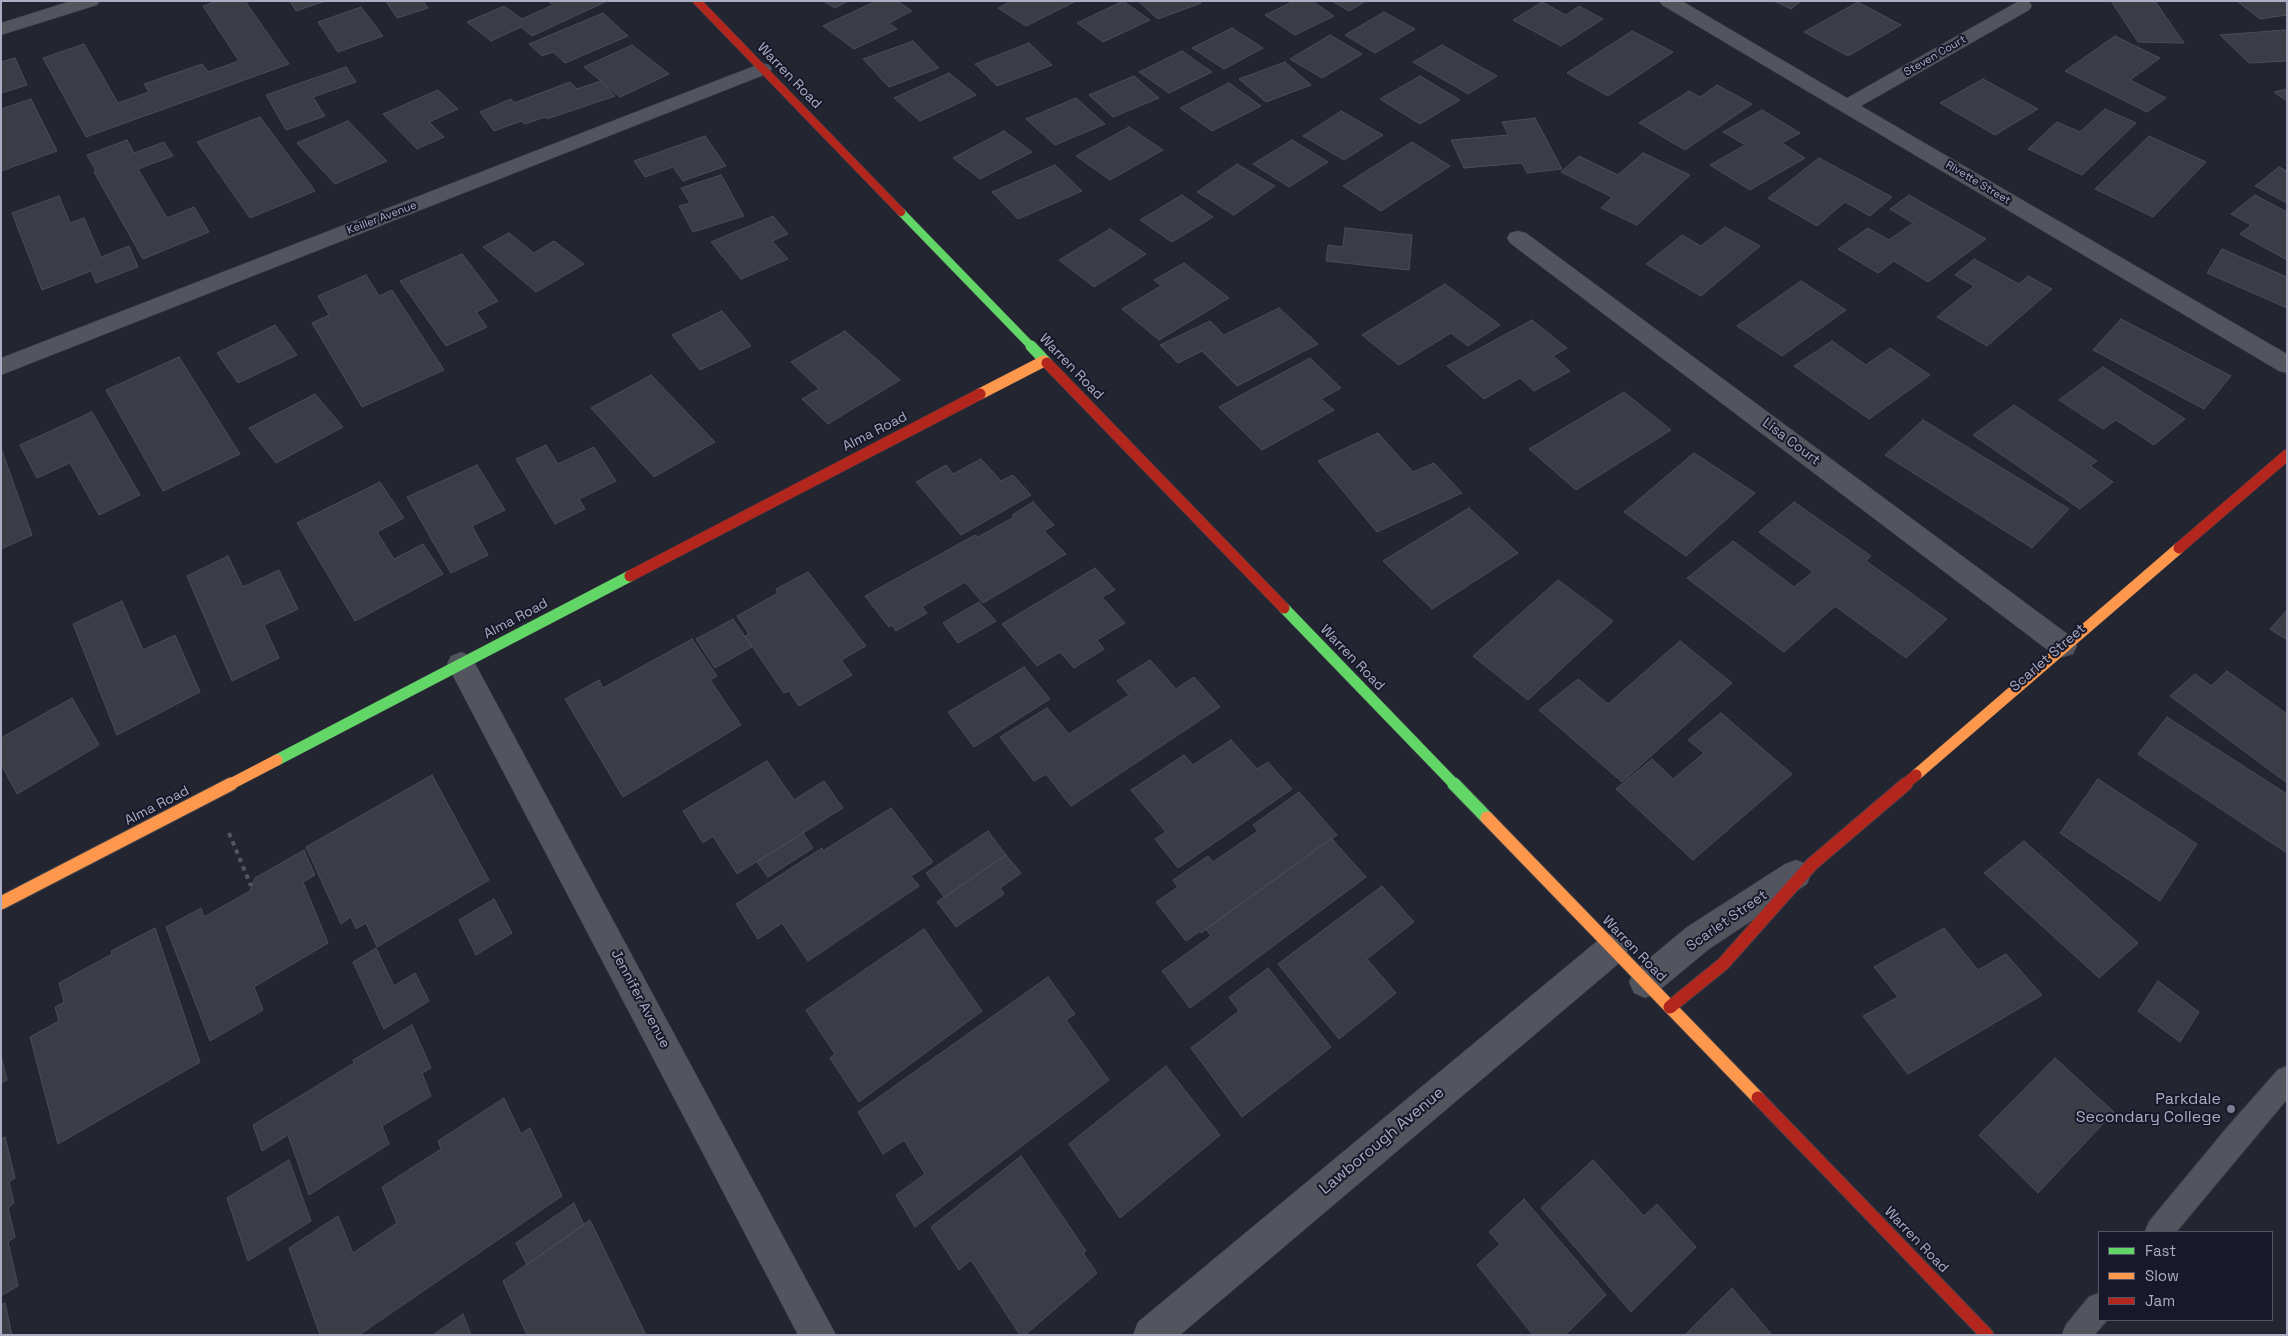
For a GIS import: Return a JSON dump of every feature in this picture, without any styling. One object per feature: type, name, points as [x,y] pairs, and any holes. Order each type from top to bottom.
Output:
[{"type":"street","points":[[1,29],[91,1]]},
{"type":"street","name":"Warren Road","points":[[697,1],[1987,1335]]},
{"type":"street","name":"Rivette Street","points":[[1668,1],[2287,366]]},
{"type":"street","name":"Steven Court","points":[[1847,106],[2022,6]]},
{"type":"street","name":"Keiller Avenue","points":[[1,367],[762,69]]},
{"type":"street","name":"Lisa Court","points":[[1518,238],[2063,646]]},
{"type":"street","name":"Alma Road","points":[[1,903],[1044,361]]},
{"type":"street","name":"Scarlet Street","points":[[1670,1007],[1723,964],[1812,864],[2287,455]]},
{"type":"street","name":"Jennifer Avenue","points":[[461,664],[818,1335]]},
{"type":"street","name":"Scarlet Street","points":[[1645,982],[1698,938],[1812,864]]},
{"type":"street","name":"Lawborough Avenue","points":[[1151,1335],[1613,948]]},
{"type":"lane","points":[[2160,1231],[2235,1138],[2287,1079]]},
{"type":"lane","points":[[2076,1335],[2098,1307]]},
{"type":"path","points":[[229,833],[251,886]]},
{"type":"building","points":[[217,1],[245,1],[289,64],[86,137],[43,58],[84,44],[118,103],[149,92],[144,84],[202,64],[208,72],[239,61],[203,6]]},
{"type":"building","points":[[290,1],[325,1],[296,11]]},
{"type":"building","points":[[386,1],[423,1],[428,8],[397,18]]},
{"type":"building","points":[[548,1],[607,1],[532,36],[521,27],[491,41],[467,22],[504,6],[522,19],[553,5]]},
{"type":"building","points":[[823,1],[848,1],[835,8]]},
{"type":"building","points":[[876,1],[897,1],[912,11],[889,23],[897,29],[854,49],[823,26]]},
{"type":"building","points":[[1011,1],[1076,1],[1026,26],[998,8]]},
{"type":"building","points":[[1123,1],[1150,20],[1103,42],[1077,23]]},
{"type":"building","points":[[1138,1],[1199,1],[1201,3],[1158,19]]},
{"type":"building","points":[[1294,1],[1312,1],[1334,16],[1295,35],[1265,15]]},
{"type":"building","points":[[1332,1],[1366,1],[1349,11]]},
{"type":"building","points":[[1774,1],[1801,1],[1791,9]]},
{"type":"building","points":[[2111,1],[2155,1],[2184,43],[2138,42]]},
{"type":"building","points":[[2237,1],[2287,1],[2287,15],[2260,19]]},
{"type":"building","points":[[1542,2],[1566,15],[1579,6],[1603,19],[1561,46],[1513,20]]},
{"type":"building","points":[[1858,2],[1901,25],[1848,56],[1804,32]]},
{"type":"building","points":[[361,7],[383,36],[338,52],[318,22]]},
{"type":"building","points":[[1384,12],[1415,29],[1375,53],[1345,35]]},
{"type":"building","points":[[603,13],[628,36],[565,63],[553,52],[542,56],[529,44]]},
{"type":"building","points":[[1232,28],[1263,48],[1224,69],[1192,48]]},
{"type":"building","points":[[2284,30],[2287,32],[2287,61],[2249,63],[2220,35]]},
{"type":"building","points":[[1632,31],[1673,52],[1608,96],[1567,73]]},
{"type":"building","points":[[1330,35],[1362,54],[1322,78],[1290,59]]},
{"type":"building","points":[[2115,36],[2160,58],[2130,80],[2166,98],[2147,112],[2065,71]]},
{"type":"building","points":[[913,41],[939,68],[889,87],[863,59]]},
{"type":"building","points":[[1029,43],[1052,65],[997,86],[975,64]]},
{"type":"building","points":[[632,45],[669,74],[620,97],[584,67]]},
{"type":"building","points":[[1442,45],[1497,76],[1468,94],[1413,62]]},
{"type":"building","points":[[1182,51],[1212,72],[1169,93],[1139,72]]},
{"type":"building","points":[[15,58],[27,85],[1,93],[1,62]]},
{"type":"building","points":[[1285,62],[1311,85],[1266,102],[1239,79]]},
{"type":"building","points":[[346,67],[356,82],[313,97],[325,116],[286,130],[266,95]]},
{"type":"building","points":[[949,73],[976,95],[920,121],[894,98]]},
{"type":"building","points":[[1134,76],[1159,98],[1113,117],[1089,95]]},
{"type":"building","points":[[1420,76],[1460,100],[1420,124],[1380,99]]},
{"type":"building","points":[[1983,79],[2038,109],[1995,135],[1940,103]]},
{"type":"building","points":[[601,81],[615,96],[547,119],[545,117],[525,124],[521,121],[494,131],[480,112],[511,99],[514,103],[570,82],[577,89]]},
{"type":"building","points":[[1229,83],[1261,106],[1212,131],[1180,108]]},
{"type":"building","points":[[1717,85],[1752,104],[1685,150],[1639,123],[1689,91],[1700,97]]},
{"type":"building","points":[[2287,89],[2287,101],[2274,92]]},
{"type":"building","points":[[438,90],[458,109],[429,122],[444,137],[417,149],[383,114]]},
{"type":"building","points":[[1076,98],[1105,124],[1055,145],[1026,119]]},
{"type":"building","points":[[31,99],[57,151],[1,171],[1,109]]},
{"type":"building","points":[[2105,109],[2136,123],[2082,175],[2028,149],[2057,122],[2080,132]]},
{"type":"building","points":[[1762,110],[1800,133],[1782,143],[1805,158],[1750,190],[1710,165],[1745,145],[1723,132]]},
{"type":"building","points":[[1341,111],[1383,135],[1344,160],[1303,136]]},
{"type":"building","points":[[260,117],[315,191],[250,218],[197,142]]},
{"type":"building","points":[[1535,118],[1562,169],[1527,173],[1522,163],[1464,168],[1451,140],[1508,135],[1502,122]]},
{"type":"building","points":[[348,121],[387,161],[335,184],[297,143]]},
{"type":"building","points":[[1129,127],[1163,150],[1110,180],[1076,156]]},
{"type":"building","points":[[1004,131],[1032,152],[980,179],[953,158]]},
{"type":"building","points":[[705,136],[726,166],[683,181],[673,167],[645,177],[634,161]]},
{"type":"building","points":[[2149,136],[2206,162],[2153,217],[2095,189]]},
{"type":"building","points":[[127,140],[134,153],[164,142],[173,156],[138,169],[167,218],[194,207],[209,232],[143,259],[94,172],[96,171],[87,155]]},
{"type":"building","points":[[1292,140],[1328,162],[1289,187],[1253,164]]},
{"type":"building","points":[[1412,142],[1450,166],[1381,211],[1343,186]]},
{"type":"building","points":[[1643,153],[1690,175],[1637,225],[1601,208],[1612,197],[1561,172],[1579,156],[1618,175]]},
{"type":"building","points":[[1819,158],[1892,197],[1870,216],[1845,202],[1817,226],[1768,198]]},
{"type":"building","points":[[1237,164],[1275,186],[1234,215],[1197,192]]},
{"type":"building","points":[[1055,165],[1082,191],[1018,219],[992,192]]},
{"type":"building","points":[[2279,167],[2287,171],[2287,203],[2255,186]]},
{"type":"building","points":[[721,175],[744,216],[693,232],[679,206],[690,203],[681,188]]},
{"type":"building","points":[[1182,195],[1213,217],[1172,242],[1140,220]]},
{"type":"building","points":[[1909,195],[1986,239],[1928,282],[1894,261],[1878,273],[1838,249],[1868,228],[1889,240],[1913,223],[1890,209]]},
{"type":"building","points":[[2255,195],[2287,212],[2287,260],[2240,234],[2251,225],[2231,214]]},
{"type":"building","points":[[59,196],[70,223],[84,218],[101,257],[129,246],[138,267],[96,283],[91,271],[42,290],[12,213]]},
{"type":"building","points":[[773,216],[788,234],[772,241],[788,259],[741,279],[711,242]]},
{"type":"building","points":[[1725,227],[1760,246],[1701,296],[1646,264],[1682,235],[1701,246]]},
{"type":"building","points":[[1345,228],[1412,235],[1409,270],[1326,261],[1328,245],[1343,247]]},
{"type":"building","points":[[1110,229],[1146,254],[1094,287],[1059,260]]},
{"type":"building","points":[[509,233],[534,253],[554,241],[584,264],[536,292],[483,247]]},
{"type":"building","points":[[2222,249],[2287,277],[2287,308],[2207,273]]},
{"type":"building","points":[[462,254],[498,301],[476,312],[487,327],[446,346],[400,281]]},
{"type":"building","points":[[1974,259],[2019,284],[2028,276],[2052,289],[1987,346],[1937,317],[1974,286],[1955,275]]},
{"type":"building","points":[[1184,263],[1229,298],[1159,340],[1122,309],[1161,286],[1154,280]]},
{"type":"building","points":[[366,275],[379,296],[392,290],[444,370],[362,407],[312,323],[329,315],[318,296]]},
{"type":"building","points":[[1801,281],[1846,310],[1782,356],[1737,326]]},
{"type":"building","points":[[1445,284],[1500,325],[1468,346],[1451,333],[1399,365],[1362,335]]},
{"type":"building","points":[[1279,308],[1318,344],[1237,386],[1202,351],[1178,363],[1160,345],[1210,321],[1224,335]]},
{"type":"building","points":[[722,311],[751,346],[700,370],[672,335]]},
{"type":"building","points":[[2121,319],[2231,376],[2204,409],[2093,350]]},
{"type":"building","points":[[1532,320],[1567,348],[1553,356],[1570,371],[1534,391],[1520,378],[1484,399],[1447,366]]},
{"type":"building","points":[[275,325],[297,355],[238,383],[217,353]]},
{"type":"building","points":[[845,331],[900,380],[828,424],[802,399],[819,389],[791,362]]},
{"type":"building","points":[[1832,341],[1866,365],[1890,348],[1930,375],[1869,419],[1794,366]]},
{"type":"building","points":[[179,357],[240,454],[163,491],[106,390]]},
{"type":"building","points":[[1310,358],[1341,388],[1321,399],[1334,410],[1262,450],[1219,407]]},
{"type":"building","points":[[2103,367],[2185,419],[2154,445],[2116,420],[2103,429],[2059,400]]},
{"type":"building","points":[[651,375],[715,442],[654,477],[591,408]]},
{"type":"building","points":[[1624,392],[1671,430],[1576,490],[1529,449]]},
{"type":"building","points":[[315,394],[343,427],[276,463],[249,428]]},
{"type":"building","points":[[2014,405],[2097,461],[2090,466],[2113,482],[2080,509],[1973,435]]},
{"type":"building","points":[[92,412],[140,495],[99,515],[70,463],[37,478],[20,445]]},
{"type":"building","points":[[1923,420],[2069,509],[2032,548],[1885,455]]},
{"type":"building","points":[[1378,433],[1413,472],[1434,463],[1462,493],[1377,532],[1318,461]]},
{"type":"building","points":[[546,445],[558,464],[594,447],[616,481],[579,499],[585,509],[555,524],[516,459]]},
{"type":"building","points":[[1,448],[32,535],[1,549]]},
{"type":"building","points":[[1694,453],[1755,493],[1686,556],[1624,512]]},
{"type":"building","points":[[981,459],[1001,481],[1013,475],[1031,495],[961,535],[916,482],[946,465],[953,474]]},
{"type":"building","points":[[477,465],[505,510],[472,526],[488,555],[451,573],[407,497]]},
{"type":"building","points":[[380,482],[404,518],[377,532],[394,559],[423,544],[443,574],[355,621],[297,523]]},
{"type":"building","points":[[1033,502],[1054,525],[1044,531],[1066,554],[983,603],[965,582],[922,607],[927,613],[896,631],[892,625],[889,627],[865,596],[975,535],[978,537],[1014,517],[1012,515]]},
{"type":"building","points":[[1794,502],[1871,556],[1866,561],[1947,619],[1906,658],[1835,606],[1784,652],[1687,578],[1733,541],[1794,587],[1813,572],[1759,532]]},
{"type":"building","points":[[1469,508],[1518,553],[1432,609],[1383,561]]},
{"type":"building","points":[[228,556],[243,587],[279,570],[298,609],[264,625],[279,658],[232,681],[187,576]]},
{"type":"building","points":[[1095,568],[1115,590],[1102,597],[1125,623],[1097,640],[1104,649],[1074,668],[1060,652],[1037,666],[1002,624]]},
{"type":"building","points":[[808,572],[866,646],[841,660],[852,675],[799,706],[789,691],[784,693],[745,636],[749,634],[737,616],[778,593],[776,589]]},
{"type":"building","points":[[1558,580],[1613,621],[1528,700],[1473,656]]},
{"type":"building","points":[[122,601],[143,650],[175,635],[200,692],[117,735],[73,624]]},
{"type":"building","points":[[979,602],[996,621],[958,643],[943,623]]},
{"type":"building","points":[[2287,610],[2287,640],[2270,629]]},
{"type":"building","points":[[733,619],[752,647],[715,668],[696,639]]},
{"type":"building","points":[[692,639],[717,676],[710,680],[741,725],[623,797],[565,699],[599,680],[603,688]]},
{"type":"building","points":[[1680,641],[1732,683],[1622,782],[1539,710],[1578,679],[1608,704]]},
{"type":"building","points":[[1150,660],[1176,689],[1194,677],[1220,707],[1071,806],[1046,774],[1034,781],[1000,737],[1047,708],[1069,734],[1129,695],[1117,681]]},
{"type":"building","points":[[1024,667],[1050,699],[974,747],[948,712]]},
{"type":"building","points":[[2227,671],[2287,714],[2287,783],[2170,696],[2195,674],[2211,686]]},
{"type":"building","points":[[72,698],[99,745],[17,794],[1,764],[1,738]]},
{"type":"building","points":[[1721,713],[1792,774],[1693,860],[1616,789],[1652,759],[1673,779],[1704,753],[1688,740]]},
{"type":"building","points":[[2167,717],[2287,794],[2287,853],[2138,754]]},
{"type":"building","points":[[1231,740],[1257,769],[1268,762],[1292,789],[1178,868],[1155,839],[1166,832],[1131,790],[1184,755],[1193,765]]},
{"type":"building","points":[[767,761],[794,800],[824,781],[843,808],[737,874],[713,836],[703,843],[683,811]]},
{"type":"building","points":[[432,775],[489,880],[377,947],[366,923],[356,929],[351,917],[341,924],[306,847]]},
{"type":"building","points":[[2098,779],[2197,844],[2160,901],[2060,833]]},
{"type":"building","points":[[1299,792],[1337,835],[1201,933],[1200,931],[1186,941],[1156,902],[1178,887],[1173,880],[1208,856],[1213,862],[1258,831],[1253,825]]},
{"type":"building","points":[[891,808],[933,862],[911,876],[919,886],[808,961],[782,923],[758,939],[736,904],[822,848],[823,851]]},
{"type":"building","points":[[988,831],[1006,855],[944,897],[926,873]]},
{"type":"building","points":[[803,833],[813,848],[768,877],[757,862]]},
{"type":"building","points":[[1331,838],[1366,877],[1190,1008],[1162,971],[1211,936],[1206,929]]},
{"type":"building","points":[[2024,841],[2138,943],[2099,978],[1984,873]]},
{"type":"building","points":[[304,850],[315,875],[303,882],[328,943],[254,987],[263,1010],[210,1041],[166,927],[201,908],[204,917],[250,891],[255,878]]},
{"type":"building","points":[[1006,855],[1021,873],[1000,888],[1004,894],[956,927],[937,902]]},
{"type":"building","points":[[1382,886],[1414,922],[1367,959],[1396,993],[1339,1039],[1278,964]]},
{"type":"building","points":[[494,899],[512,933],[476,955],[459,920]]},
{"type":"building","points":[[155,928],[200,1062],[58,1144],[30,1037],[59,1021],[55,1007],[64,1002],[59,983],[112,954],[111,951]]},
{"type":"building","points":[[1944,928],[1978,970],[2006,954],[2042,995],[1908,1074],[1863,1016],[1898,997],[1874,967]]},
{"type":"building","points":[[924,929],[982,1011],[859,1102],[830,1058],[835,1054],[806,1010]]},
{"type":"building","points":[[376,948],[394,986],[415,973],[429,1001],[384,1029],[353,962]]},
{"type":"building","points":[[1268,968],[1331,1047],[1242,1117],[1191,1048],[1239,1011],[1229,997]]},
{"type":"building","points":[[1048,977],[1075,1014],[1066,1020],[1109,1080],[915,1227],[896,1195],[925,1174],[904,1140],[883,1154],[858,1112]]},
{"type":"building","points":[[2158,981],[2199,1012],[2180,1042],[2138,1011]]},
{"type":"building","points":[[412,1025],[431,1068],[422,1073],[431,1096],[382,1126],[389,1144],[309,1195],[288,1135],[262,1151],[253,1125],[354,1063],[353,1060]]},
{"type":"building","points":[[1,1056],[7,1080],[1,1083]]},
{"type":"building","points":[[2055,1058],[2114,1112],[2038,1193],[1979,1135]]},
{"type":"building","points":[[1166,1066],[1220,1135],[1120,1218],[1069,1144]]},
{"type":"building","points":[[504,1098],[521,1134],[530,1128],[562,1196],[359,1335],[320,1335],[289,1248],[338,1216],[353,1253],[397,1223],[382,1187],[441,1149],[438,1141]]},
{"type":"building","points":[[5,1137],[15,1178],[9,1182],[14,1203],[8,1208],[15,1237],[8,1242],[18,1286],[1,1296],[1,1139]]},
{"type":"building","points":[[1021,1156],[1086,1251],[1083,1253],[1097,1273],[1025,1335],[1020,1335],[971,1260],[959,1270],[931,1227]]},
{"type":"building","points":[[289,1160],[311,1221],[248,1261],[227,1198]]},
{"type":"building","points":[[1593,1160],[1644,1216],[1657,1204],[1696,1247],[1631,1312],[1541,1208]]},
{"type":"building","points":[[1524,1199],[1606,1295],[1565,1335],[1533,1335],[1477,1265],[1500,1244],[1489,1232]]},
{"type":"building","points":[[574,1203],[584,1225],[527,1265],[516,1243]]},
{"type":"building","points":[[590,1220],[646,1335],[527,1335],[503,1281]]},
{"type":"building","points":[[1732,1288],[1772,1335],[1685,1335]]},
{"type":"building","points":[[5,1303],[12,1335],[1,1335],[1,1305]]},
{"type":"building","points":[[463,1314],[471,1335],[433,1335]]},
{"type":"traffic: fast","points":[[901,212],[1047,363]]},
{"type":"traffic: fast","points":[[277,760],[630,576]]},
{"type":"traffic: fast","points":[[1284,608],[1487,818]]},
{"type":"traffic: slow","points":[[980,394],[1044,361]]},
{"type":"traffic: slow","points":[[1916,775],[2179,548]]},
{"type":"traffic: slow","points":[[1,903],[277,760]]},
{"type":"traffic: slow","points":[[1487,818],[1758,1098]]},
{"type":"traffic: jam","points":[[697,1],[901,212]]},
{"type":"traffic: jam","points":[[1047,363],[1284,608]]},
{"type":"traffic: jam","points":[[630,576],[980,394]]},
{"type":"traffic: jam","points":[[2179,548],[2287,455]]},
{"type":"traffic: jam","points":[[1670,1007],[1723,964],[1812,864],[1916,775]]},
{"type":"traffic: jam","points":[[1758,1098],[1987,1335]]},
{"type":"place","name":"Parkdale Secondary College","points":[[2231,1109]]}]
